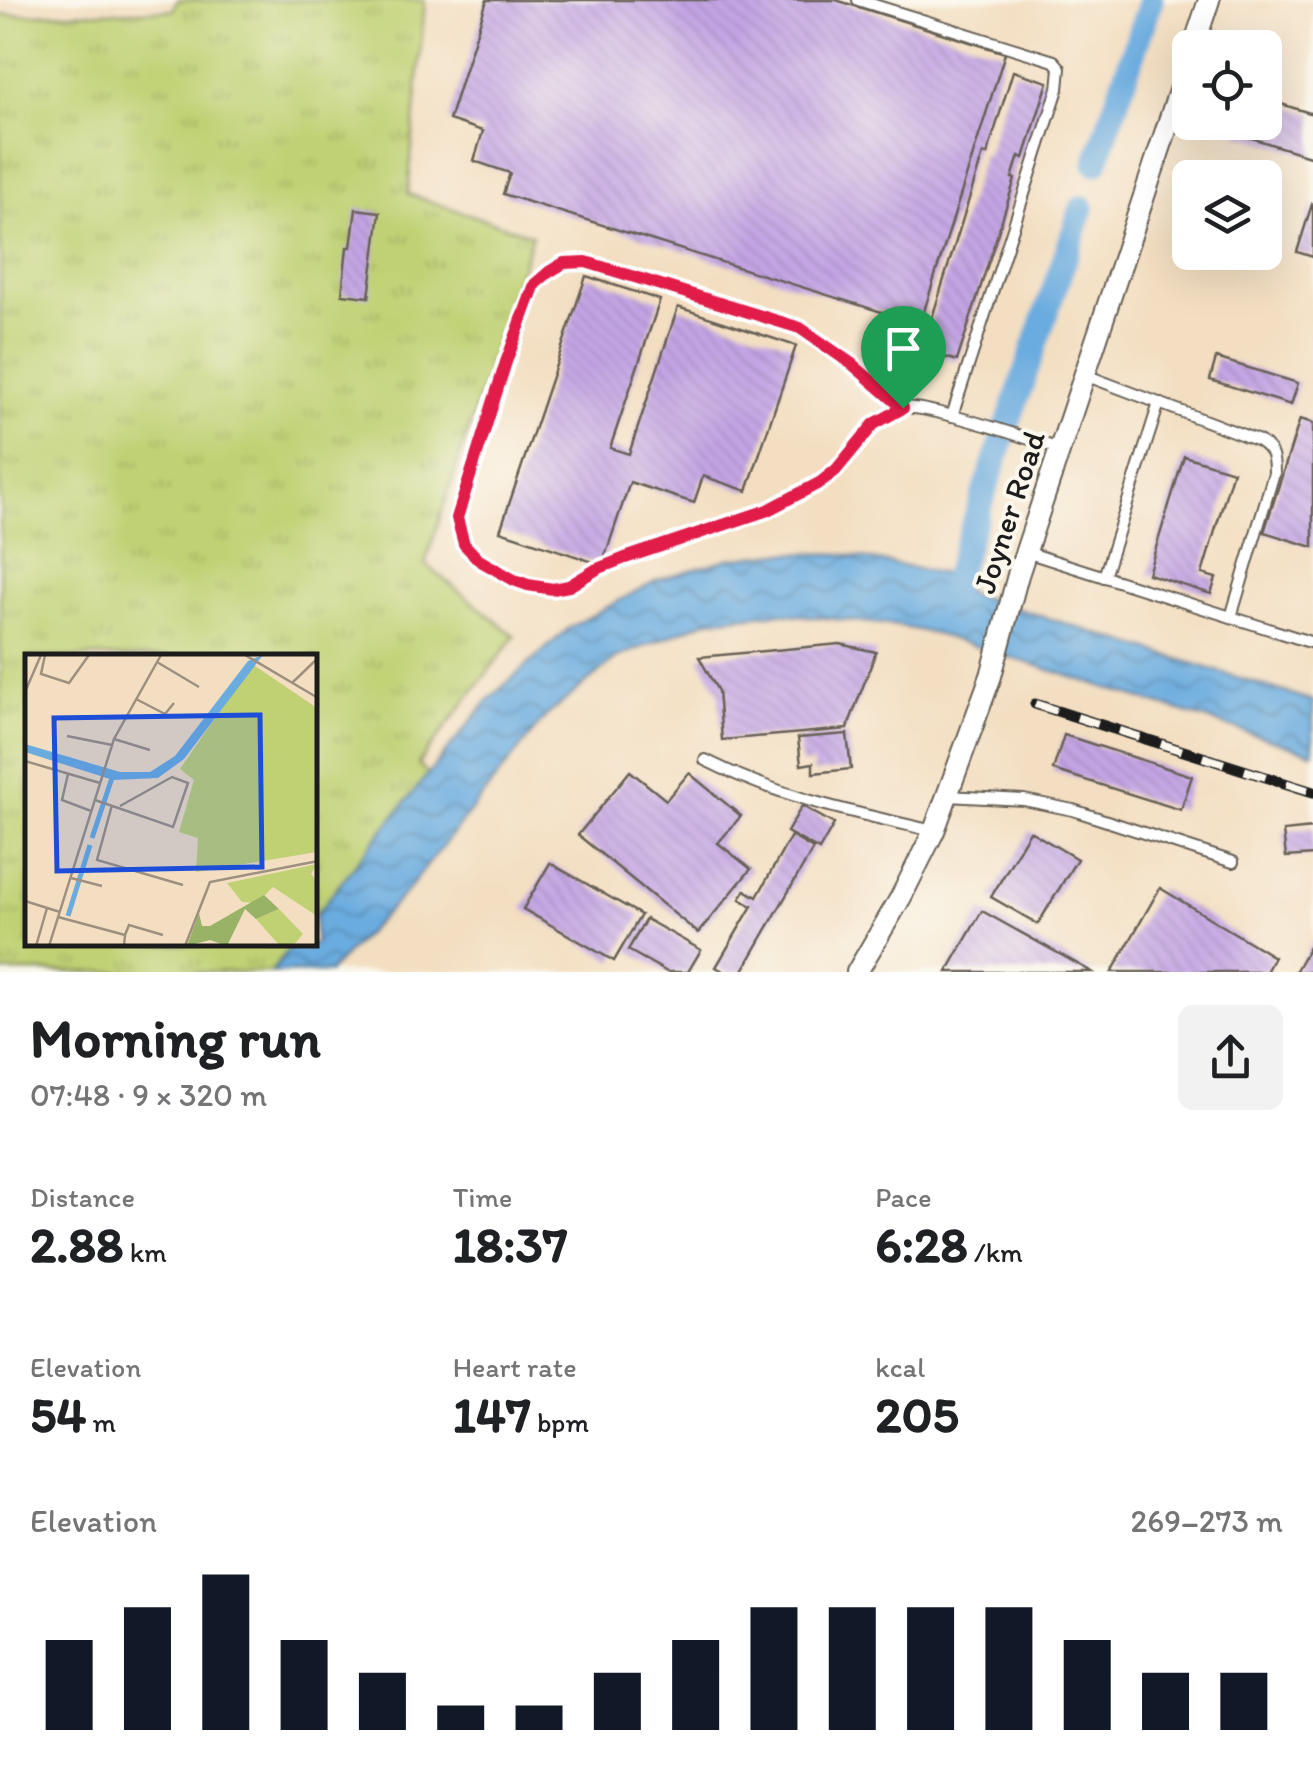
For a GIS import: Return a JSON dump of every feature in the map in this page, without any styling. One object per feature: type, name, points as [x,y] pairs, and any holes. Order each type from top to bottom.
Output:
[{"type":"street","points":[[1199,30],[1209,0]]},
{"type":"street","name":"Joyner Road","points":[[857,972],[934,831],[991,676],[1018,576],[1172,112]]},
{"type":"lane","points":[[858,0],[1054,60],[1060,68],[1058,89],[952,416]]},
{"type":"lane","points":[[903,408],[874,424],[821,482],[742,520],[611,564],[569,586],[553,589],[514,580],[479,560],[464,544],[457,518],[462,496],[528,298],[535,284],[564,263],[586,262],[800,328],[852,364],[903,408],[952,416],[1060,449]]},
{"type":"lane","points":[[1085,375],[1259,440],[1270,448],[1274,473],[1231,617]]},
{"type":"lane","points":[[1104,577],[1158,403]]},
{"type":"lane","points":[[1026,552],[1313,643]]},
{"type":"lane","points":[[705,760],[754,784],[788,795],[934,831]]},
{"type":"lane","points":[[947,796],[1024,800],[1073,810],[1233,862]]},
{"type":"green space","points":[[177,0],[425,0],[408,194],[532,235],[425,564],[515,636],[418,764],[428,774],[318,912],[318,654],[25,654],[25,947],[290,947],[271,972],[0,972],[0,15],[173,10]]},
{"type":"water","points":[[779,553],[841,554],[944,574],[962,584],[968,593],[1313,701],[1313,753],[900,626],[779,613],[709,620],[618,657],[545,717],[407,891],[329,972],[271,972],[290,947],[318,947],[318,912],[489,699],[569,628],[657,580],[728,559]]},
{"type":"building","points":[[487,0],[836,0],[1005,53],[920,324],[503,194],[510,173],[474,161],[483,131],[449,120]]},
{"type":"building","points":[[1013,71],[1048,82],[1024,158],[1019,156],[957,361],[922,350]]},
{"type":"building","points":[[1282,104],[1313,114],[1313,157],[1258,140],[1282,140]]},
{"type":"building","points":[[1313,205],[1313,257],[1297,252]]},
{"type":"building","points":[[356,209],[380,212],[369,297],[342,294]]},
{"type":"building","points":[[586,276],[660,300],[610,448],[629,454],[678,307],[796,346],[747,491],[703,476],[694,503],[630,482],[602,565],[500,531]]},
{"type":"building","points":[[1216,358],[1298,383],[1291,405],[1210,380]]},
{"type":"building","points":[[1300,419],[1313,423],[1313,547],[1264,532]]},
{"type":"building","points":[[1184,456],[1233,471],[1202,574],[1216,578],[1211,594],[1148,574]]},
{"type":"building","points":[[840,644],[876,652],[847,729],[722,740],[718,691],[699,657]]},
{"type":"building","points":[[847,734],[851,769],[813,773],[813,763],[801,765],[798,738]]},
{"type":"building","points":[[1064,735],[1192,776],[1181,810],[1053,770]]},
{"type":"building","points":[[630,771],[666,800],[689,773],[741,816],[718,843],[751,869],[698,933],[578,835]]},
{"type":"building","points":[[802,806],[834,824],[819,850],[787,832]]},
{"type":"building","points":[[1313,828],[1313,855],[1286,857],[1283,831]]},
{"type":"building","points":[[1030,831],[1077,859],[1038,924],[991,897]]},
{"type":"building","points":[[791,836],[813,849],[742,972],[725,972],[716,967],[752,906],[740,899],[745,890],[757,897]]},
{"type":"building","points":[[550,863],[641,915],[614,961],[523,909]]},
{"type":"building","points":[[1160,888],[1274,957],[1266,972],[1112,972]]},
{"type":"building","points":[[982,911],[1092,972],[947,972]]},
{"type":"building","points":[[646,919],[701,950],[688,972],[667,972],[628,950]]},
{"type":"building","points":[[1313,940],[1313,972],[1295,972]]},
{"type":"waterway","points":[[1096,163],[1151,0]]},
{"type":"waterway","points":[[946,604],[1082,208]]},
{"type":"railway","points":[[1035,704],[1313,792]]},
{"type":"route","points":[[586,262],[800,328],[852,364],[903,408],[874,424],[821,482],[768,510],[625,558],[569,586],[553,589],[514,580],[479,560],[464,544],[457,518],[462,496],[528,298],[535,284],[564,263],[586,262]]}]
